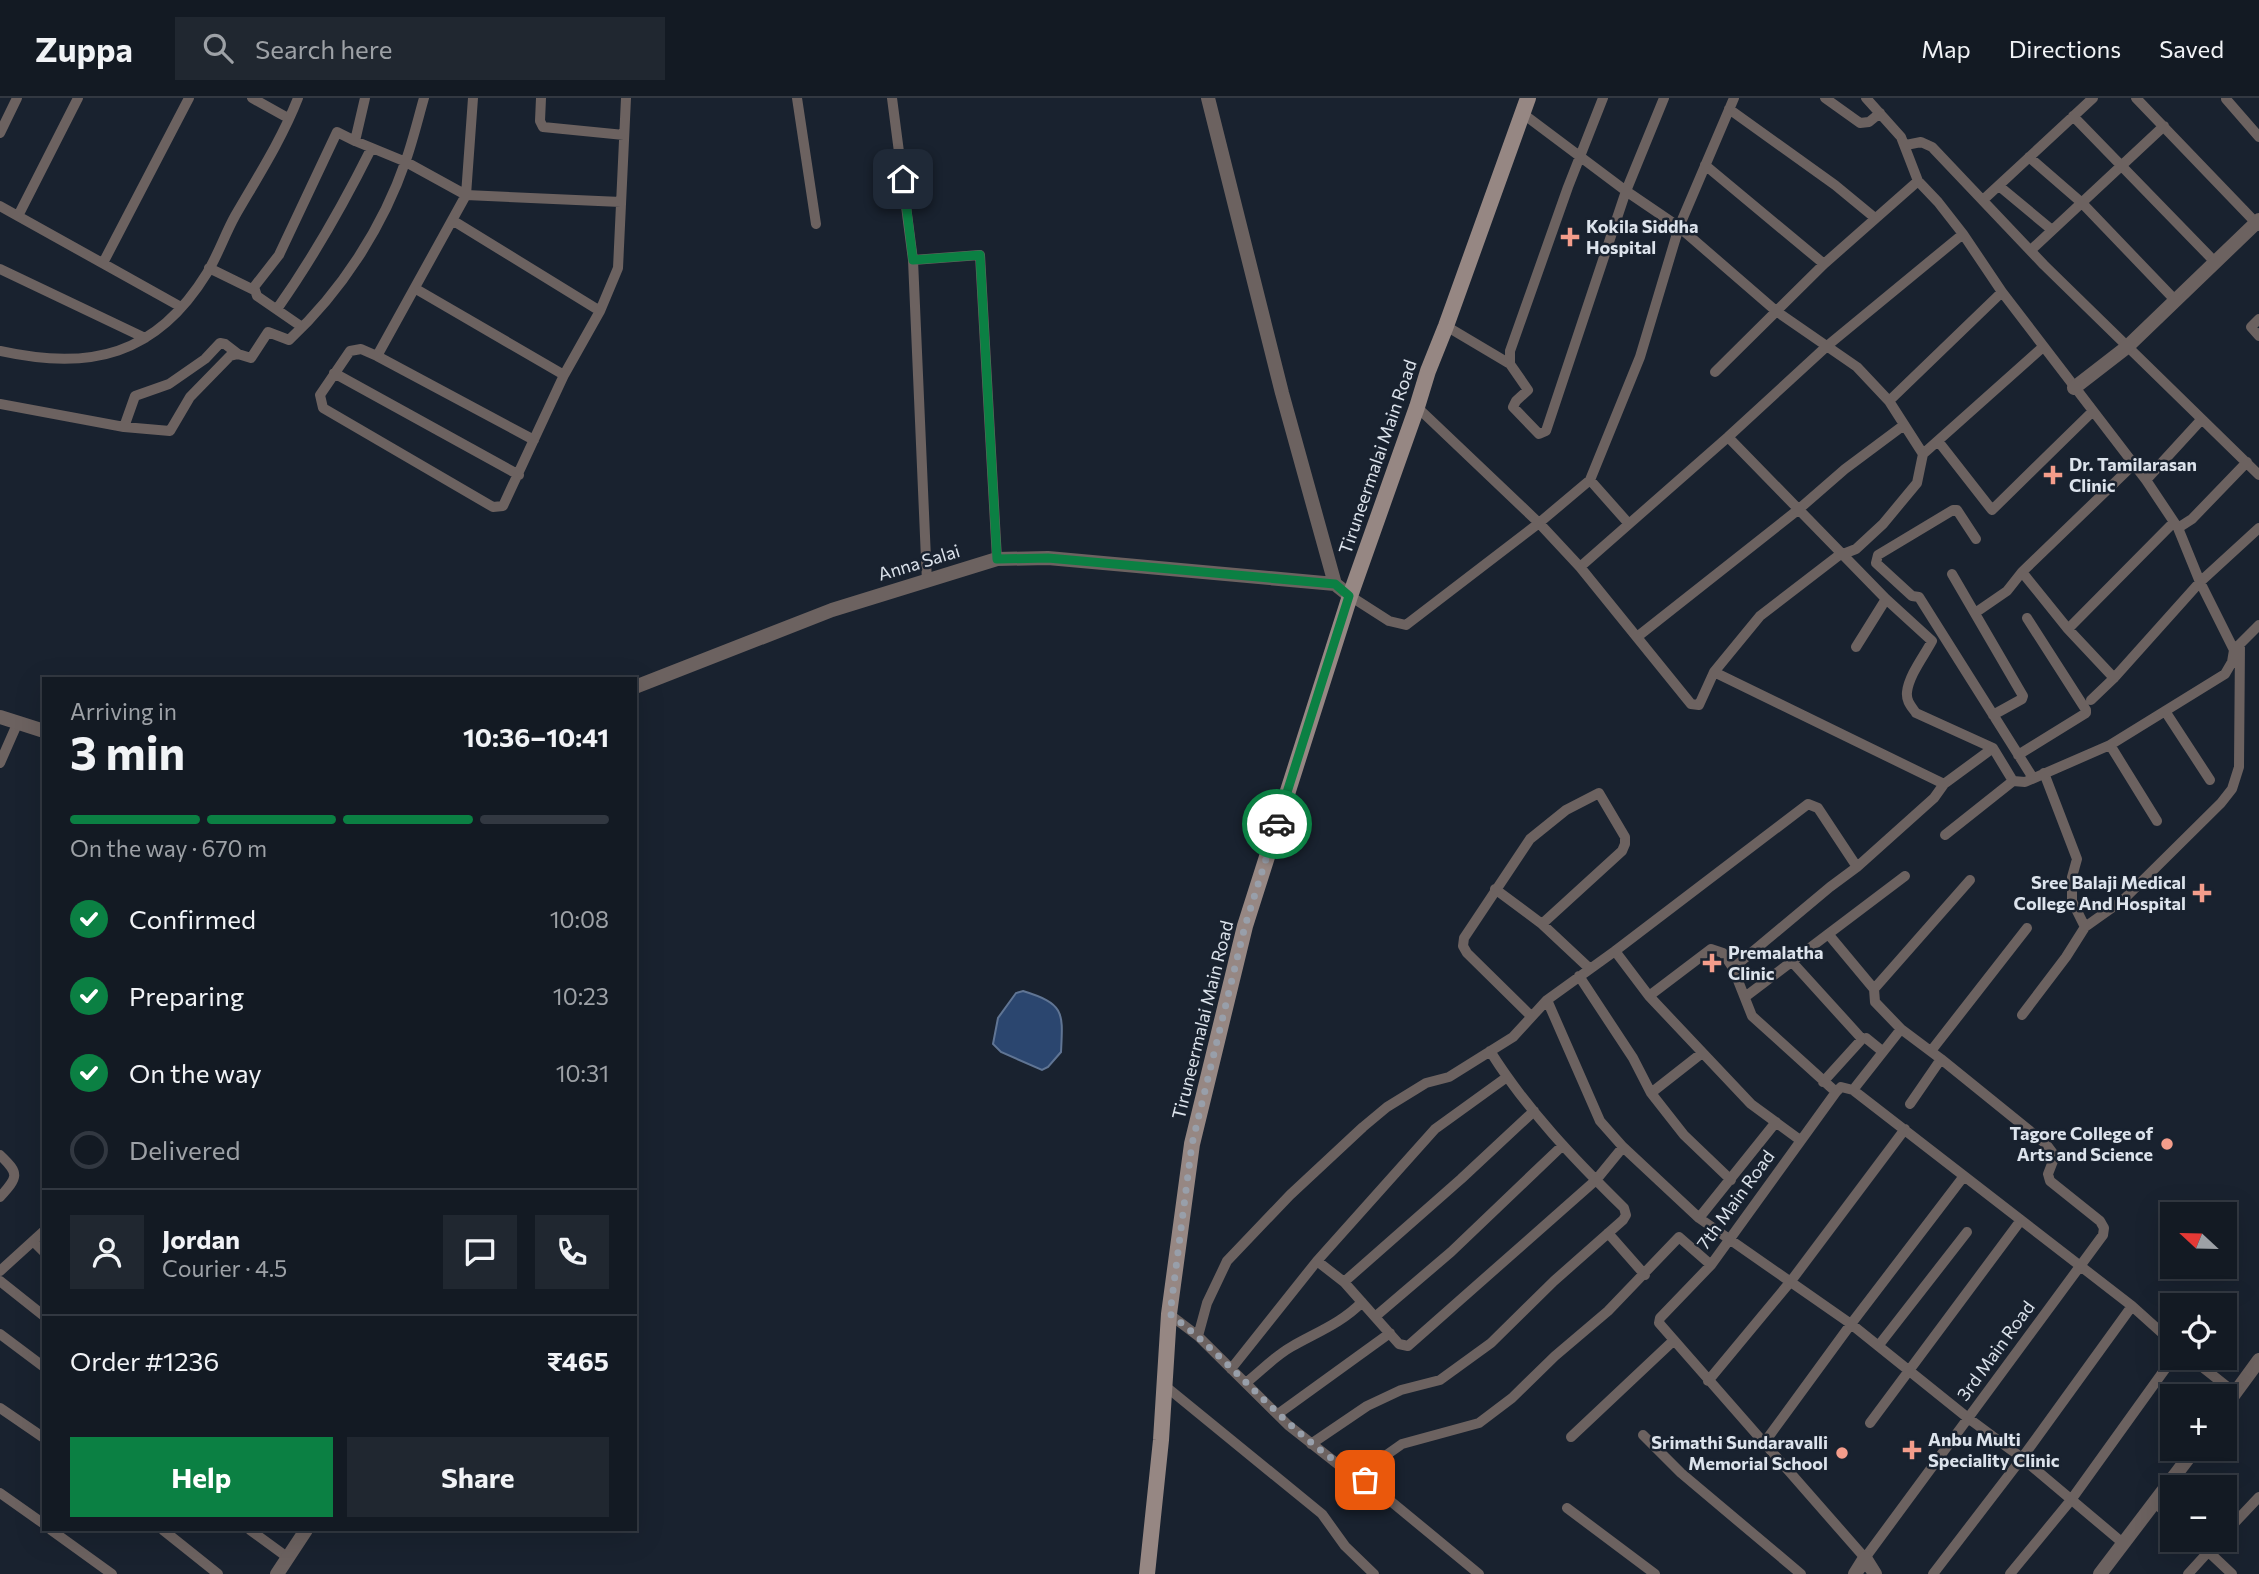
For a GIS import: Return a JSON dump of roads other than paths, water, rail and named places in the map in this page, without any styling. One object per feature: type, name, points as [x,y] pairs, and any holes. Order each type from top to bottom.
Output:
[{"type":"main road","name":"Tiruneermalai Main Road","points":[[1147,1574],[1170,1314],[1192,1144],[1245,926],[1349,596],[1525,106]]},
{"type":"street","points":[[0,132],[17,98]]},
{"type":"street","points":[[18,216],[78,98]]},
{"type":"street","points":[[103,263],[189,98]]},
{"type":"street","points":[[252,98],[288,118]]},
{"type":"street","points":[[0,351],[53,360],[94,358],[117,352],[145,338],[181,307],[209,268],[298,98]]},
{"type":"street","points":[[355,141],[365,98]]},
{"type":"street","points":[[124,427],[135,396],[169,384],[205,359],[220,343],[251,358],[268,332],[273,332],[287,341],[302,327],[347,275],[375,229],[406,162],[424,98]]},
{"type":"street","points":[[377,356],[466,195],[473,98]]},
{"type":"street","points":[[541,98],[540,121],[543,127],[624,135]]},
{"type":"street","points":[[534,440],[377,356],[354,349],[320,395],[323,408],[493,506],[503,506],[519,475],[564,375],[600,311],[618,268],[626,98]]},
{"type":"street","points":[[797,98],[816,224]]},
{"type":"street","points":[[892,98],[913,260],[928,582]]},
{"type":"street","points":[[1208,98],[1210,115],[1282,393],[1335,584],[1389,621],[1406,625],[1539,523],[1590,480],[1640,358],[1679,227],[1734,98]]},
{"type":"street","points":[[1510,364],[1510,351],[1568,187],[1603,98]]},
{"type":"street","points":[[1447,326],[1510,364],[1528,390],[1513,407],[1536,432],[1543,434],[1626,191],[1664,98]]},
{"type":"street","points":[[1825,98],[1860,123],[1869,122],[1880,113]]},
{"type":"street","points":[[1866,98],[1906,145],[1918,181],[1963,234],[2002,292],[2146,480],[2176,525],[2200,582],[2237,647],[2239,767],[2232,789],[2123,900],[2085,927],[2021,1015]]},
{"type":"street","points":[[1983,200],[2093,98]]},
{"type":"street","points":[[2074,387],[2127,347],[2214,261],[2258,223],[2136,98]]},
{"type":"street","points":[[2226,99],[2259,137]]},
{"type":"street","points":[[1525,106],[1581,157],[1679,227],[1776,311],[1857,367],[1889,401],[1923,454]]},
{"type":"street","points":[[1729,110],[1875,218]]},
{"type":"street","points":[[2073,116],[2214,261]]},
{"type":"street","points":[[2031,250],[2164,126]]},
{"type":"street","points":[[254,290],[279,255],[332,130],[406,162],[466,195],[621,202]]},
{"type":"street","points":[[1906,145],[1921,142],[1932,147],[2043,265],[2259,475]]},
{"type":"street","points":[[277,309],[307,267],[337,217],[371,149]]},
{"type":"street","points":[[2029,157],[2082,203],[2175,300]]},
{"type":"street","points":[[1705,165],[1824,264]]},
{"type":"street","points":[[1715,372],[1824,264],[1918,181]]},
{"type":"street","points":[[1999,186],[2052,230]]},
{"type":"street","points":[[0,205],[181,307]]},
{"type":"street","points":[[452,220],[600,311]]},
{"type":"street","points":[[1580,567],[1827,346],[1963,234]]},
{"type":"street","points":[[913,260],[980,255],[997,559]]},
{"type":"street","points":[[209,268],[254,290],[257,296],[302,327]]},
{"type":"street","points":[[0,269],[145,338]]},
{"type":"street","points":[[416,289],[564,375]]},
{"type":"street","points":[[1889,401],[2002,292]]},
{"type":"street","points":[[2259,319],[2251,327],[2259,336]]},
{"type":"street","points":[[1417,407],[1539,523],[1580,567],[1691,704],[1699,705],[1714,672],[1760,616],[1843,554],[1856,549],[1883,524],[1917,483],[1923,454],[2043,346]]},
{"type":"street","points":[[0,404],[124,427],[170,430],[190,397],[230,356],[238,354]]},
{"type":"street","points":[[334,373],[519,475]]},
{"type":"street","points":[[1938,441],[1992,510],[2092,412]]},
{"type":"street","points":[[2146,480],[2201,420]]},
{"type":"street","points":[[1637,637],[1799,509],[1844,469],[1904,425]]},
{"type":"street","points":[[1728,437],[1886,599],[1932,641],[1907,693],[1909,703],[1916,713],[1993,748],[2013,782]]},
{"type":"street","points":[[2068,629],[2176,525],[2192,519],[2248,462]]},
{"type":"street","points":[[1975,613],[2007,591],[2022,572],[2133,465]]},
{"type":"street","points":[[1590,480],[1629,524]]},
{"type":"street","points":[[1976,539],[1956,510],[1953,510],[1878,555],[1876,563],[1912,596],[1919,597],[2033,778]]},
{"type":"street","points":[[2091,700],[2200,582],[2259,528]]},
{"type":"street","name":"Anna Salai","points":[[637,686],[832,610],[997,559],[1048,558],[1335,584]]},
{"type":"street","points":[[2022,572],[2068,629],[2114,678]]},
{"type":"street","points":[[1952,573],[2022,696],[2022,699],[1993,715]]},
{"type":"street","points":[[1856,647],[1886,599]]},
{"type":"street","points":[[2018,755],[2086,713],[2027,618]]},
{"type":"street","points":[[1945,835],[2013,782],[2025,782],[2110,746],[2225,674],[2237,647],[2259,625]]},
{"type":"street","points":[[1714,672],[1944,784]]},
{"type":"street","points":[[2165,711],[2210,779]]},
{"type":"street","points":[[0,717],[42,731]]},
{"type":"street","points":[[0,763],[18,722]]},
{"type":"street","points":[[2110,746],[2157,821]]},
{"type":"street","points":[[1733,968],[1857,867],[1934,798],[1944,784],[1993,748]]},
{"type":"street","points":[[2044,773],[2077,859],[2071,877],[2072,901],[2085,927]]},
{"type":"street","points":[[1531,1016],[1463,946],[1464,938],[1530,839],[1566,810],[1599,793],[1625,836],[1622,851],[1542,924]]},
{"type":"street","points":[[1198,1336],[1207,1303],[1227,1261],[1290,1195],[1387,1107],[1426,1083],[1449,1077],[1513,1037],[1547,1000],[1808,804],[1818,808],[1857,867]]},
{"type":"street","points":[[1745,997],[1793,964],[1905,876]]},
{"type":"street","points":[[1874,989],[1970,880]]},
{"type":"street","points":[[1495,889],[1542,924],[1589,968]]},
{"type":"street","points":[[1931,1051],[2027,928]]},
{"type":"street","points":[[1829,935],[1874,989],[1875,1002],[1901,1029],[1941,1059],[1910,1104]]},
{"type":"street","points":[[1649,996],[1711,949],[1723,953],[1733,968],[1752,1016],[1823,1082],[1836,1092],[1841,1087],[1853,1090],[2132,1306],[2160,1331]]},
{"type":"street","points":[[1615,951],[1649,996],[1751,1104],[1800,1140]]},
{"type":"street","points":[[1793,964],[1862,1039],[1866,1038],[1882,1052]]},
{"type":"street","points":[[1579,976],[1626,1046],[1651,1093],[1684,1135],[1731,1180]]},
{"type":"street","points":[[1547,1000],[1600,1121],[1623,1147],[1699,1219],[1879,1345],[2022,1458],[2124,1544]]},
{"type":"street","points":[[1853,1090],[1901,1029]]},
{"type":"street","points":[[1823,1082],[1862,1039]]},
{"type":"street","points":[[1311,1444],[1367,1406],[1401,1390],[1440,1380],[1491,1343],[1626,1215],[1624,1208],[1562,1146],[1507,1077],[1490,1051]]},
{"type":"street","points":[[1651,1093],[1702,1053]]},
{"type":"street","name":"3rd Main Road","points":[[1865,1558],[2103,1235],[2104,1228],[2100,1220],[2050,1181],[2048,1174],[2054,1156],[2046,1144],[1941,1059]]},
{"type":"street","points":[[1231,1369],[1317,1261],[1435,1129],[1507,1077]]},
{"type":"street","name":"7th Main Road","points":[[1673,1341],[1659,1323],[1660,1318],[1711,1265],[1836,1092]]},
{"type":"street","points":[[1344,1282],[1534,1111]]},
{"type":"street","points":[[1699,1219],[1776,1122]]},
{"type":"street","points":[[1708,1381],[1791,1281],[1905,1129]]},
{"type":"street","points":[[1376,1316],[1451,1252],[1562,1146]]},
{"type":"street","points":[[1317,1261],[1344,1282],[1399,1344],[1408,1346],[1596,1180],[1623,1147]]},
{"type":"street","points":[[0,1155],[16,1174],[13,1184],[0,1197]]},
{"type":"street","points":[[1764,1443],[1964,1176]]},
{"type":"street","points":[[1870,1423],[2021,1220]]},
{"type":"street","points":[[1879,1345],[1967,1232]]},
{"type":"street","points":[[0,1271],[42,1233]]},
{"type":"street","points":[[1608,1233],[1645,1275]]},
{"type":"street","points":[[1365,1480],[1402,1444],[1479,1423],[1512,1398],[1555,1356],[1608,1311],[1679,1237],[1711,1265]]},
{"type":"street","points":[[34,1242],[42,1250]]},
{"type":"street","points":[[0,1281],[42,1314]]},
{"type":"street","points":[[1247,1382],[1288,1348],[1319,1334],[1362,1302]]},
{"type":"street","points":[[1933,1574],[2022,1458],[2132,1306]]},
{"type":"street","points":[[1170,1314],[1198,1336],[1311,1444],[1340,1466],[1365,1480],[1479,1574]]},
{"type":"street","points":[[1278,1414],[1390,1333]]},
{"type":"street","points":[[0,1334],[42,1366]]},
{"type":"street","points":[[1571,1437],[1673,1341],[1865,1558],[1875,1574]]},
{"type":"street","points":[[2237,1390],[2259,1360]]},
{"type":"street","points":[[2010,1574],[2071,1500],[2164,1370]]},
{"type":"street","points":[[2206,1370],[2224,1384]]},
{"type":"street","points":[[1164,1385],[1322,1514],[1345,1546],[1374,1574]]},
{"type":"street","points":[[0,1408],[42,1437]]},
{"type":"street","points":[[1643,1435],[1681,1473],[1801,1574]]},
{"type":"street","points":[[2100,1574],[2186,1461]]},
{"type":"street","points":[[0,1493],[42,1523]]},
{"type":"street","points":[[2237,1520],[2259,1497]]},
{"type":"street","points":[[2155,1503],[2160,1507]]},
{"type":"street","points":[[1567,1508],[1655,1574]]},
{"type":"street","points":[[52,1531],[112,1574]]},
{"type":"street","points":[[164,1531],[218,1574]]},
{"type":"street","points":[[251,1531],[287,1557]]},
{"type":"street","points":[[277,1574],[305,1531]]},
{"type":"street","points":[[2188,1574],[2208,1552],[2232,1574]]},
{"type":"street","points":[[1855,1574],[1865,1558]]},
{"type":"water","points":[[1023,991],[1054,1005],[1061,1019],[1061,1052],[1042,1070],[1001,1052],[993,1044],[998,1018],[1016,993]]},
{"type":"place","name":"Kokila Siddha Hospital","points":[[1570,237]]},
{"type":"place","name":"Dr. Tamilarasan Clinic","points":[[2053,475]]},
{"type":"place","name":"Sree Balaji Medical College And Hospital","points":[[2202,893]]},
{"type":"place","name":"Premalatha Clinic","points":[[1712,963]]},
{"type":"place","name":"Tagore College of Arts and Science","points":[[2167,1144]]},
{"type":"place","name":"Anbu Multi Speciality Clinic","points":[[1912,1450]]},
{"type":"place","name":"Srimathi Sundaravalli Memorial School","points":[[1842,1453]]}]
